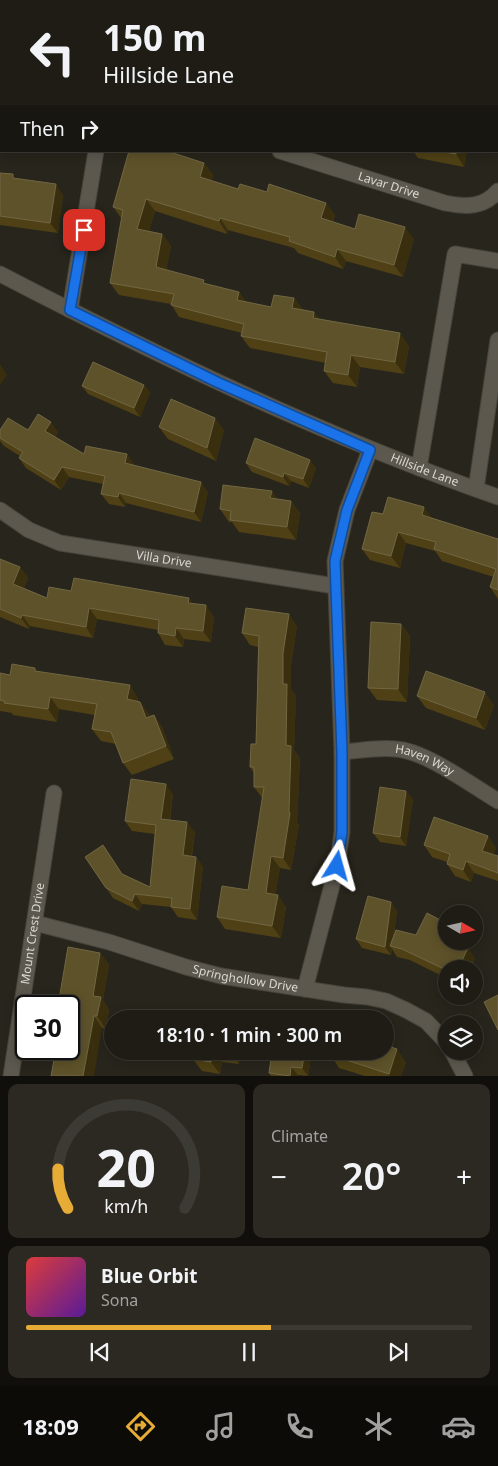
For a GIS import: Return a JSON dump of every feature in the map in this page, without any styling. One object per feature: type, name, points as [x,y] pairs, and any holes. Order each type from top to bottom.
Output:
[{"type":"street","points":[[70,310],[96,152]]},
{"type":"street","name":"Lavar Drive","points":[[283,152],[446,204],[476,206],[486,202],[497,192]]},
{"type":"street","points":[[419,468],[455,254],[498,260]]},
{"type":"street","name":"Hillside Lane","points":[[0,274],[219,383],[370,450],[498,497]]},
{"type":"street","points":[[476,489],[498,340]]},
{"type":"street","points":[[305,989],[337,866],[342,832],[342,752],[335,561],[347,510],[370,450]]},
{"type":"street","name":"Villa Drive","points":[[0,510],[29,530],[60,543],[335,586]]},
{"type":"street","name":"Haven Way","points":[[342,752],[396,749],[413,752],[432,761],[498,801]]},
{"type":"street","name":"Mount Crest Drive","points":[[11,1076],[54,793]]},
{"type":"street","name":"Springhollow Drive","points":[[35,923],[109,942],[186,967],[221,976],[367,997],[386,1002],[426,1021],[438,1034]]},
{"type":"street","points":[[457,1060],[465,1076]]},
{"type":"building","points":[[129,152],[170,152],[204,163],[200,177],[238,189],[240,184],[267,192],[269,184],[326,203],[321,218],[355,229],[359,214],[405,227],[394,265],[337,249],[335,257],[289,241],[290,237],[220,218],[219,221],[146,199],[137,229],[162,234],[156,267],[204,280],[203,283],[239,292],[237,300],[271,307],[274,295],[294,298],[292,308],[314,312],[313,318],[400,333],[395,362],[351,355],[348,375],[324,371],[327,352],[241,336],[244,324],[171,305],[174,294],[110,283],[123,210],[113,207]]},
{"type":"building","points":[[0,173],[13,174],[13,178],[56,184],[50,223],[0,216]]},
{"type":"building","points":[[93,362],[144,385],[134,408],[82,386]]},
{"type":"building","points":[[171,399],[215,418],[207,448],[159,427]]},
{"type":"building","points":[[38,414],[51,422],[45,431],[84,454],[86,446],[127,454],[125,463],[201,482],[194,512],[119,493],[118,497],[101,494],[105,476],[62,467],[54,480],[19,458],[23,452],[0,438],[0,430],[8,418],[28,430]]},
{"type":"building","points":[[255,438],[310,460],[303,479],[284,473],[283,477],[246,463]]},
{"type":"building","points":[[223,485],[272,491],[270,498],[291,501],[287,527],[230,520],[231,511],[220,509]]},
{"type":"building","points":[[388,497],[424,507],[422,515],[498,539],[498,590],[490,587],[496,569],[434,549],[436,542],[398,532],[391,556],[362,549],[372,512],[383,514]]},
{"type":"building","points":[[0,559],[20,567],[13,584],[47,598],[49,587],[71,591],[74,578],[189,598],[188,603],[206,605],[203,631],[176,628],[175,636],[158,633],[159,620],[89,608],[86,627],[22,615],[21,618],[0,609]]},
{"type":"building","points":[[246,608],[289,614],[283,653],[283,684],[287,684],[286,745],[291,746],[290,813],[283,858],[271,856],[266,893],[278,895],[272,926],[217,917],[222,886],[248,890],[264,787],[254,787],[254,767],[250,767],[251,744],[256,744],[259,636],[242,633]]},
{"type":"building","points":[[371,622],[401,624],[398,689],[368,688]]},
{"type":"building","points":[[12,664],[35,668],[35,671],[130,685],[127,699],[140,702],[146,718],[154,715],[166,746],[123,763],[111,732],[92,729],[97,704],[50,697],[48,709],[4,703],[5,701],[0,700],[0,673],[10,675]]},
{"type":"building","points":[[426,671],[485,692],[476,718],[417,696]]},
{"type":"building","points":[[131,779],[166,784],[161,819],[187,822],[183,855],[196,857],[190,909],[171,907],[172,898],[135,894],[132,901],[106,888],[85,857],[103,845],[122,874],[150,887],[156,825],[125,821]]},
{"type":"building","points":[[380,787],[406,791],[400,837],[373,833]]},
{"type":"building","points":[[434,817],[488,836],[482,851],[498,856],[498,873],[466,861],[463,870],[447,864],[450,854],[424,845]]},
{"type":"building","points":[[368,896],[391,902],[385,947],[356,939]]},
{"type":"building","points":[[427,913],[438,919],[438,950],[467,950],[462,960],[438,960],[438,966],[402,949],[390,946],[396,930],[416,935]]},
{"type":"building","points":[[68,947],[100,953],[93,996],[101,997],[97,1016],[94,1016],[83,1076],[51,1076],[54,1060],[80,1060],[80,995],[60,995]]},
{"type":"building","points":[[498,995],[498,1030],[484,1002]]},
{"type":"building","points":[[271,1060],[303,1060],[302,1068],[291,1067],[290,1076],[269,1073]]},
{"type":"building","points":[[346,1060],[393,1060],[389,1074]]},
{"type":"route","points":[[84,230],[70,310],[219,383],[370,450],[347,510],[335,561],[342,752],[342,832],[337,866]]}]
